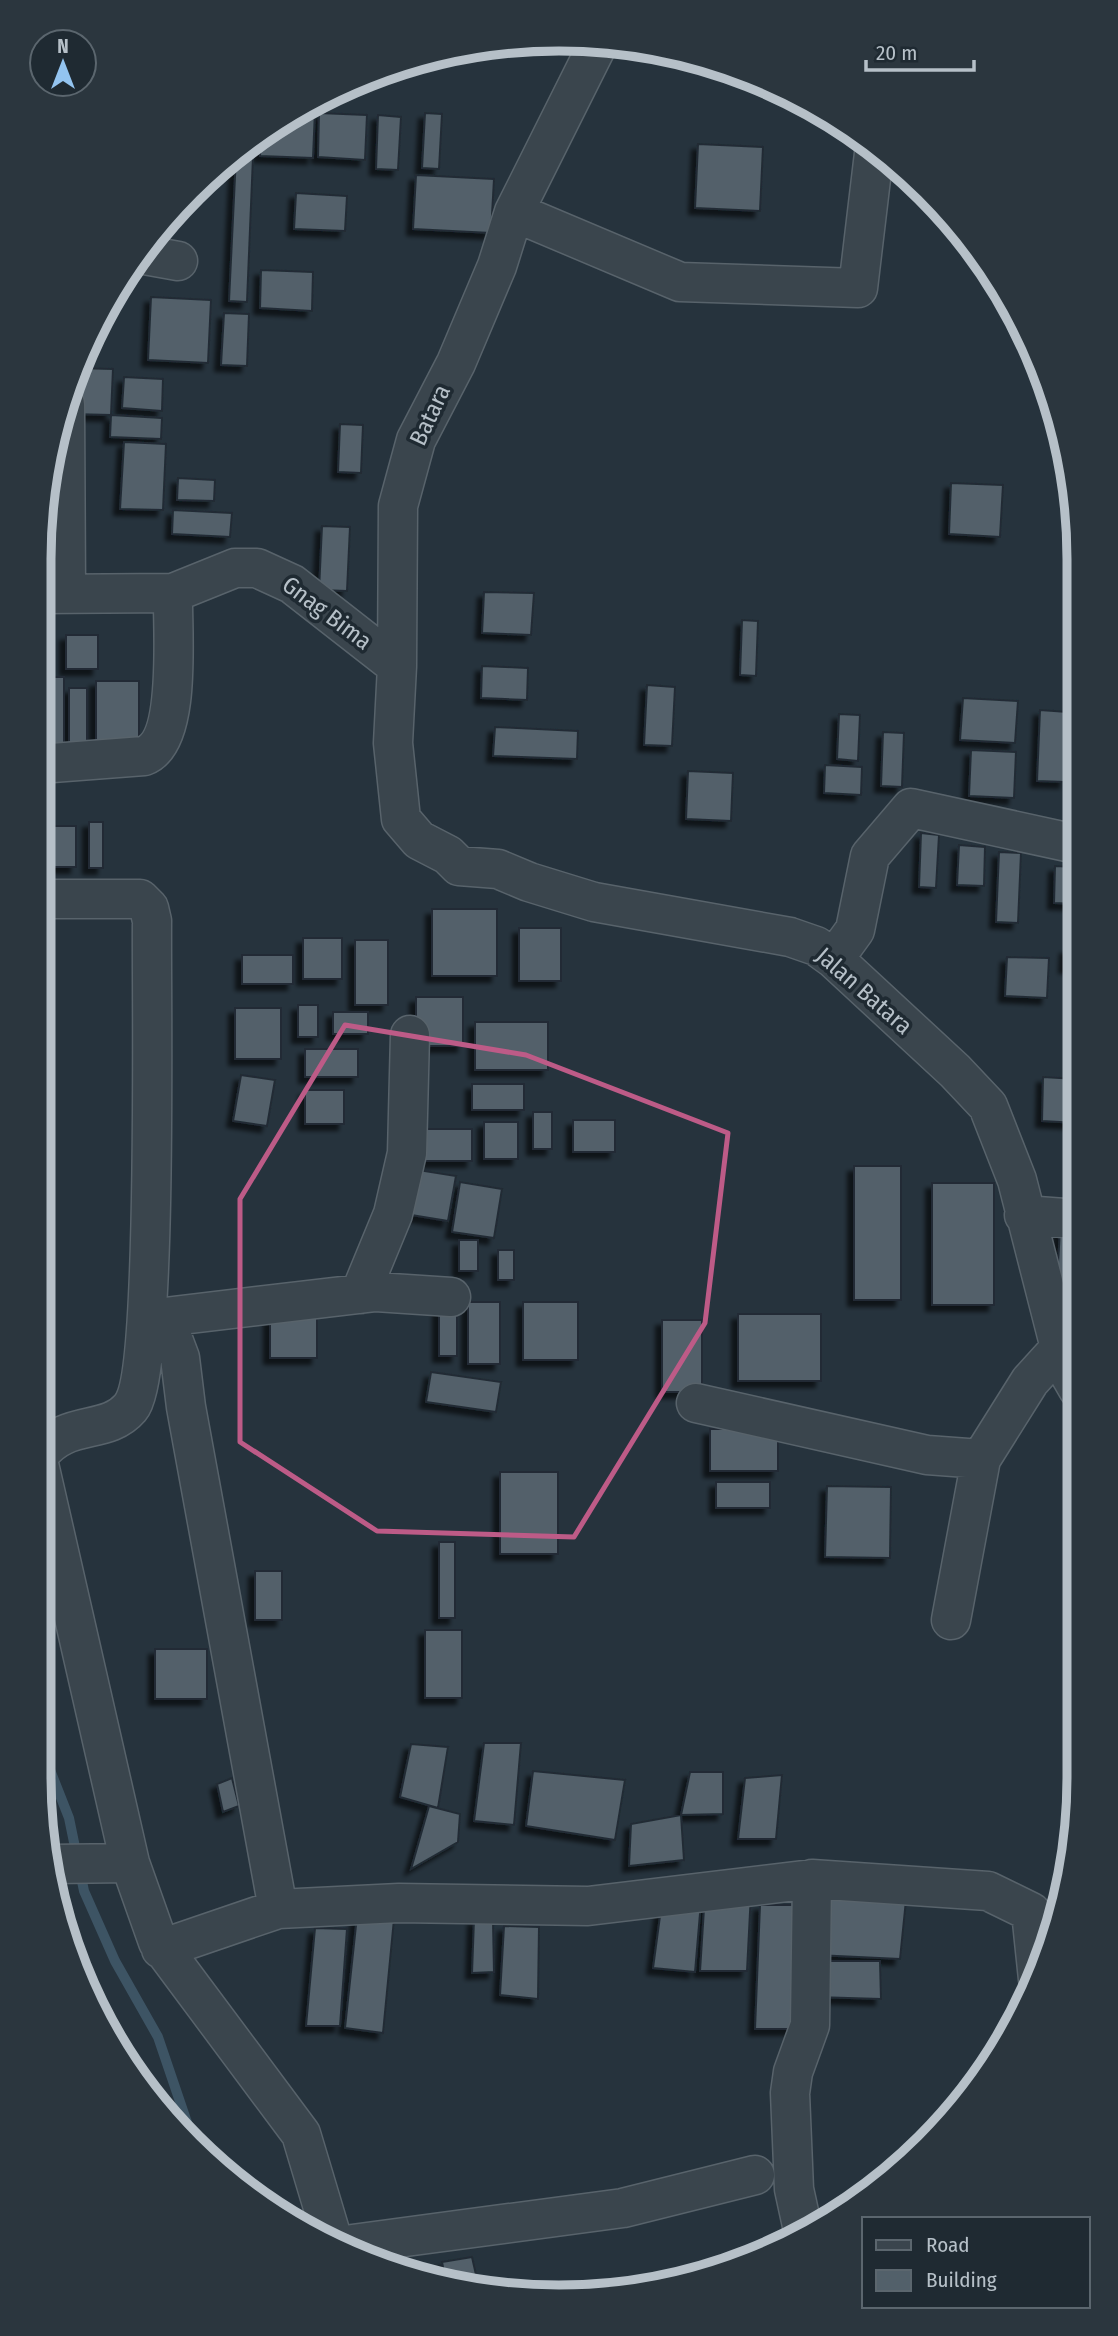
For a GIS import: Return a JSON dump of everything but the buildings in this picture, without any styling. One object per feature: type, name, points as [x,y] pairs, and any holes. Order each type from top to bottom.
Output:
[{"type":"street","name":"Batara","points":[[401,818],[393,743],[397,666],[398,506],[416,440],[461,351],[497,266],[514,212],[593,52]]},
{"type":"street","points":[[514,212],[680,282],[858,288],[873,160]]},
{"type":"street","points":[[151,256],[178,261]]},
{"type":"street","points":[[51,763],[150,754],[162,738],[171,708],[173,593],[52,593],[61,459]]},
{"type":"street","name":"Gnag Bima","points":[[173,593],[234,568],[257,568],[292,584],[397,666]]},
{"type":"street","points":[[834,959],[855,930],[870,856],[911,808],[1067,842]]},
{"type":"street","name":"Jalan Batara","points":[[401,818],[419,840],[448,855],[458,866],[498,869],[529,883],[594,902],[790,937],[816,946],[834,959],[955,1071],[988,1107],[1017,1180],[1059,1348],[1067,1370]]},
{"type":"street","points":[[51,899],[140,899],[149,908],[152,934],[156,1319],[140,1391],[130,1409],[111,1422],[67,1431],[51,1440]]},
{"type":"street","points":[[360,1294],[393,1214],[407,1153],[410,1035]]},
{"type":"street","points":[[1024,1214],[1067,1218]]},
{"type":"street","points":[[156,1319],[360,1294],[395,1292],[452,1297]]},
{"type":"street","points":[[156,1319],[180,1358],[186,1407],[278,1909]]},
{"type":"street","points":[[951,1620],[981,1459],[1030,1381],[1059,1348]]},
{"type":"street","points":[[696,1403],[927,1455],[981,1459]]},
{"type":"street","points":[[51,1531],[115,1863],[160,1949],[301,2134],[330,2231]]},
{"type":"street","points":[[59,1864],[115,1863]]},
{"type":"street","points":[[801,2223],[794,2189],[790,2093],[793,2072],[810,2025],[812,1879]]},
{"type":"street","points":[[160,1949],[278,1909],[399,1903],[588,1906],[812,1879],[988,1891],[1031,1912],[1035,1953]]},
{"type":"street","points":[[357,2243],[624,2208],[755,2175]]},
{"type":"highlighted area","points":[[345,1025],[526,1055],[728,1133],[705,1323],[574,1537],[377,1531],[240,1442],[240,1199]]},
{"type":"waterway","points":[[51,1772],[69,1818],[84,1891],[115,1961],[158,2037],[187,2122]]}]
